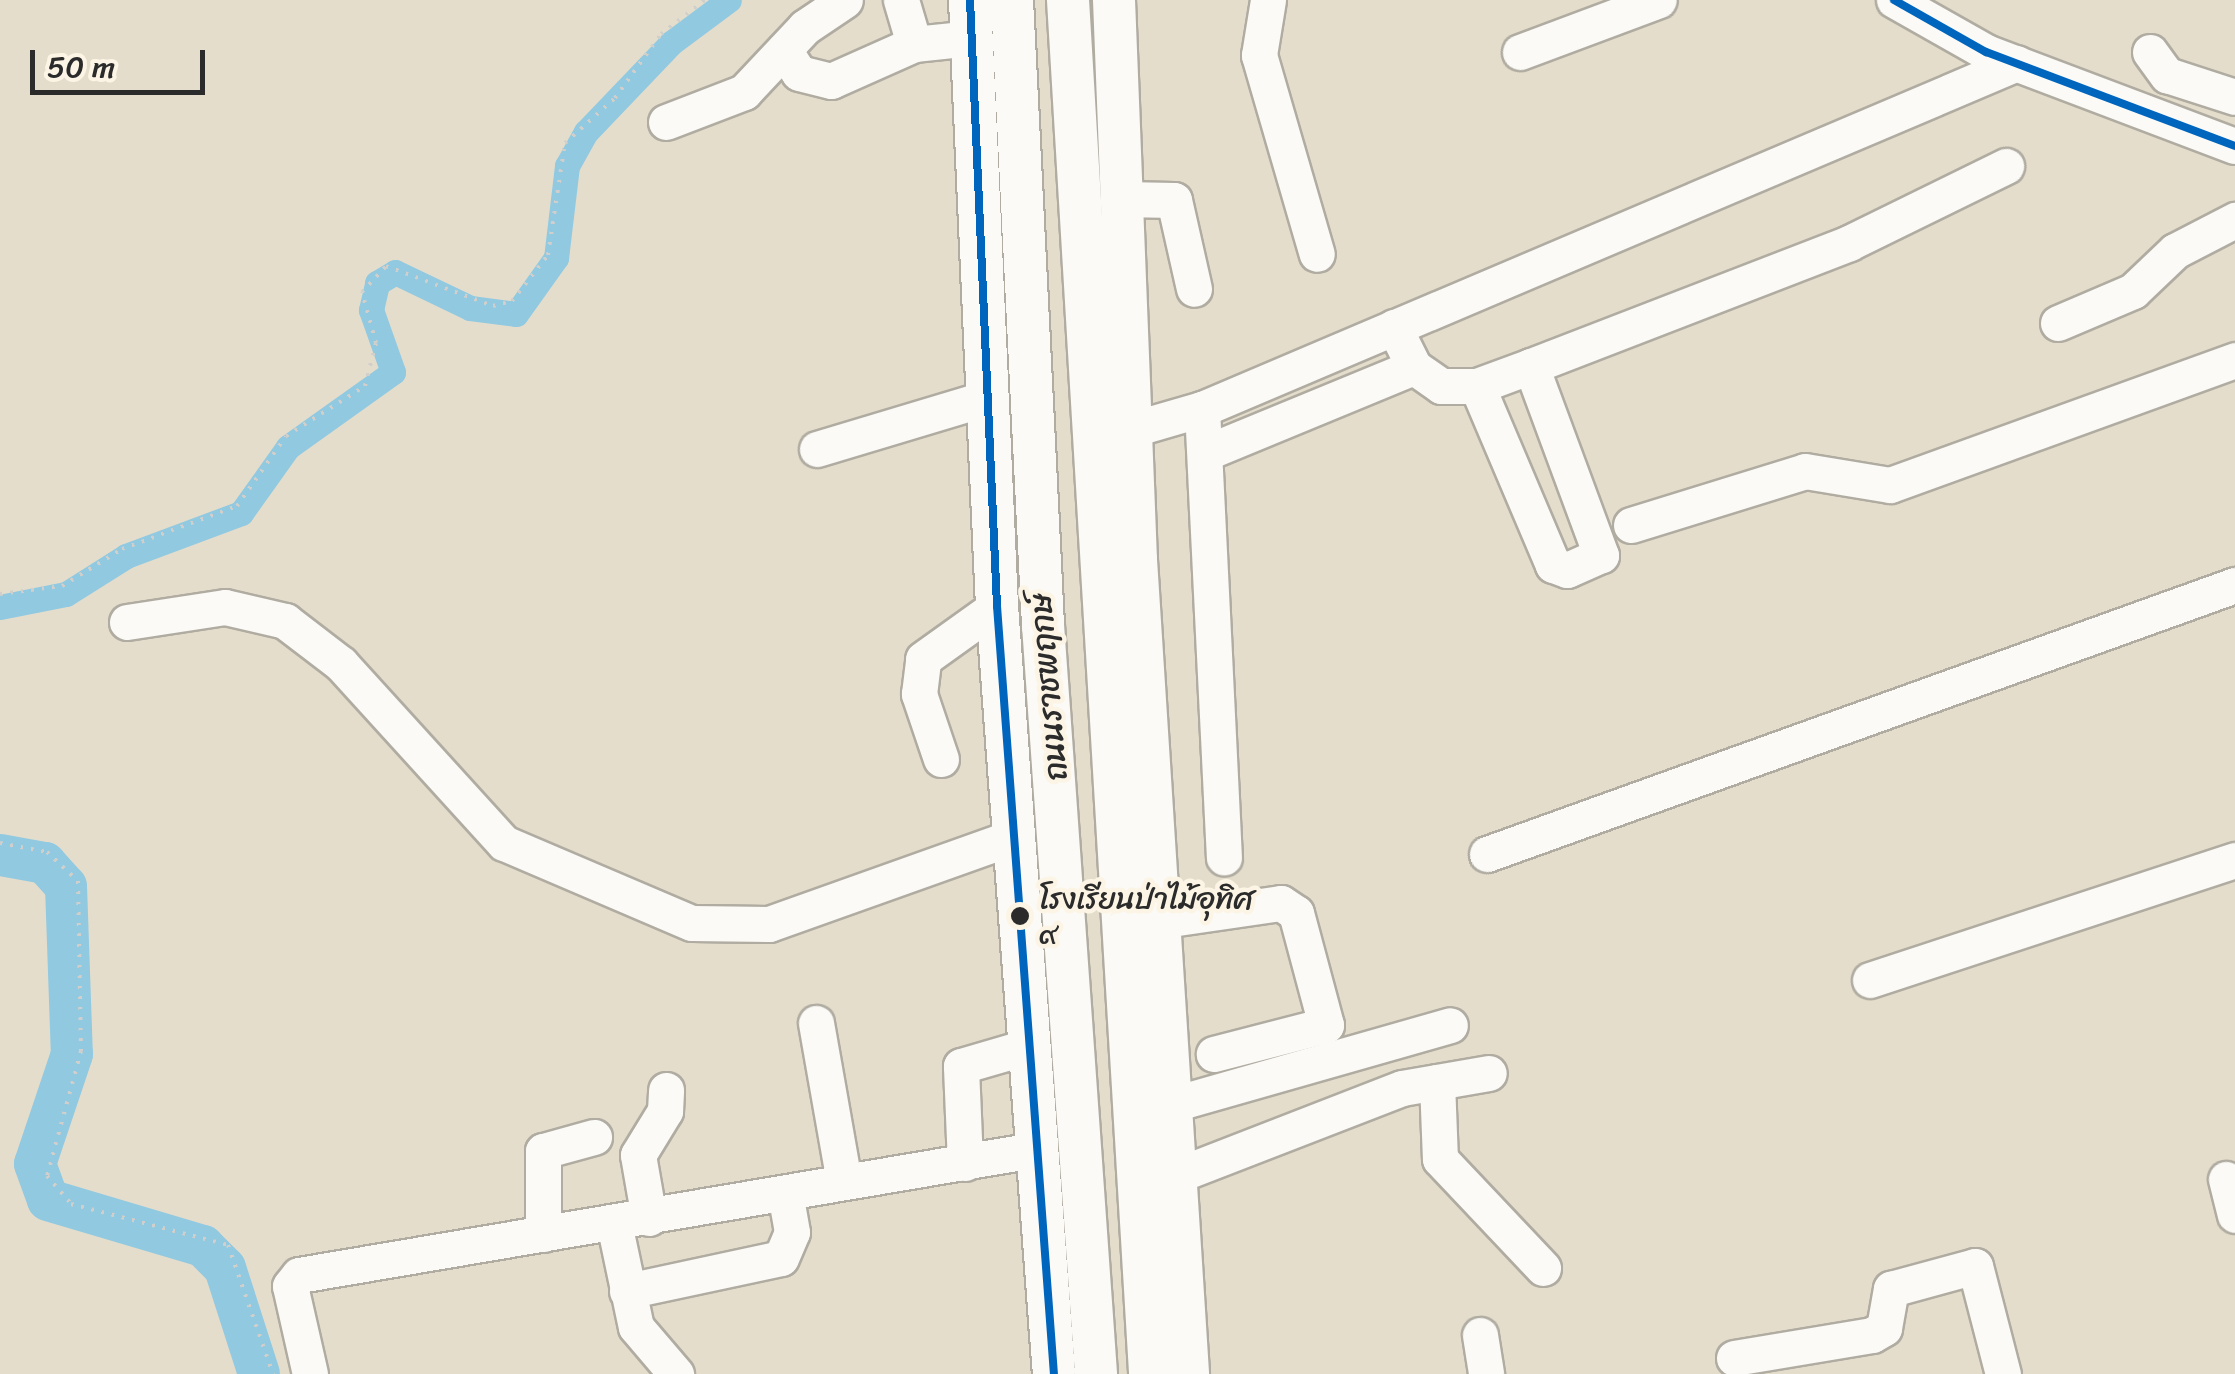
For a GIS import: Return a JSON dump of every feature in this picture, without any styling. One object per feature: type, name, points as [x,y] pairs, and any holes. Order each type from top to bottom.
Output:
[{"type":"main road","name":"ถนนราชพฤกษ์","points":[[1012,0],[1096,1374]]},
{"type":"main road","name":"ถนนราชพฤกษ์","points":[[1068,0],[1150,1374]]},
{"type":"main road","points":[[1114,0],[1136,560],[1188,1374]]},
{"type":"main road","name":"ถนนราชพฤกษ์","points":[[971,19],[999,622]]},
{"type":"main road","points":[[1112,705],[1136,560]]},
{"type":"main road","points":[[999,622],[1060,818]]},
{"type":"main road","points":[[999,622],[1054,1374]]},
{"type":"street","points":[[666,122],[744,92],[784,50],[845,0]]},
{"type":"street","points":[[902,0],[914,44]]},
{"type":"street","points":[[1268,0],[1259,55],[1317,254]]},
{"type":"street","points":[[1520,52],[1658,0]]},
{"type":"street","points":[[1916,6],[2016,63],[2235,146]]},
{"type":"street","points":[[784,50],[799,72],[832,81],[971,19]]},
{"type":"street","points":[[2150,52],[2167,75],[2235,97]]},
{"type":"street","points":[[1133,429],[1202,409],[2016,63]]},
{"type":"street","points":[[1394,327],[1414,367],[1441,386],[1477,386],[1849,243],[2006,166]]},
{"type":"street","points":[[1122,199],[1174,200],[1194,289]]},
{"type":"street","points":[[2058,323],[2134,291],[2176,251],[2235,220]]},
{"type":"street","points":[[1630,524],[1805,471],[1890,485],[2235,360]]},
{"type":"street","points":[[1477,386],[1553,565],[1594,560],[1603,547],[1596,523],[1532,366]]},
{"type":"street","points":[[1205,453],[1414,367]]},
{"type":"street","points":[[817,449],[987,398]]},
{"type":"street","points":[[1202,409],[1224,856]]},
{"type":"street","points":[[1487,854],[2235,585]]},
{"type":"street","points":[[127,622],[225,608],[285,621],[341,664],[504,842],[692,923],[770,924],[1016,836]]},
{"type":"street","points":[[941,759],[919,694],[923,660],[999,622]]},
{"type":"street","points":[[1870,980],[2235,860]]},
{"type":"street","points":[[1157,921],[1281,903],[1296,913],[1326,1025],[1214,1054]]},
{"type":"street","points":[[816,1023],[844,1182]]},
{"type":"street","points":[[1170,1105],[1450,1025]]},
{"type":"street","points":[[965,1162],[961,1066],[1030,1046]]},
{"type":"street","points":[[1175,1176],[1437,1082],[1489,1073]]},
{"type":"street","points":[[1437,1082],[1440,1160],[1543,1268]]},
{"type":"street","points":[[666,1090],[665,1111],[638,1155],[627,1291],[636,1327],[676,1374]]},
{"type":"street","points":[[543,1234],[543,1151],[594,1137]]},
{"type":"street","points":[[310,1374],[290,1286],[300,1275],[1039,1149]]},
{"type":"street","points":[[2226,1179],[2235,1215]]},
{"type":"street","points":[[627,1291],[781,1258],[792,1232],[785,1193]]},
{"type":"street","points":[[1734,1358],[1872,1335],[1884,1328],[1891,1289],[1975,1266],[2003,1374]]},
{"type":"street","points":[[1480,1335],[1486,1374]]},
{"type":"path","points":[[0,594],[62,586],[122,550],[236,506],[286,436],[365,386],[376,342],[362,292],[386,266],[493,306],[512,301],[548,256],[566,143],[686,15],[706,0]]},
{"type":"path","points":[[0,842],[47,852],[78,881],[81,1050],[47,1176],[71,1204],[228,1245],[274,1374]]},
{"type":"waterway","points":[[0,607],[66,594],[126,556],[241,513],[288,447],[393,372],[371,310],[377,283],[395,272],[470,308],[516,314],[556,258],[567,166],[586,132],[671,43],[729,0]]},
{"type":"waterway","points":[[0,855],[45,863],[66,886],[72,1054],[35,1164],[48,1200],[203,1246],[225,1268],[259,1374]]},
{"type":"transit line","points":[[970,0],[997,606],[1054,1374]]},
{"type":"transit line","points":[[1894,0],[1986,52],[2235,146]]},
{"type":"place","name":"โรงเรียนป่าไม้อุทิศ ๙","points":[[1020,916]]}]
